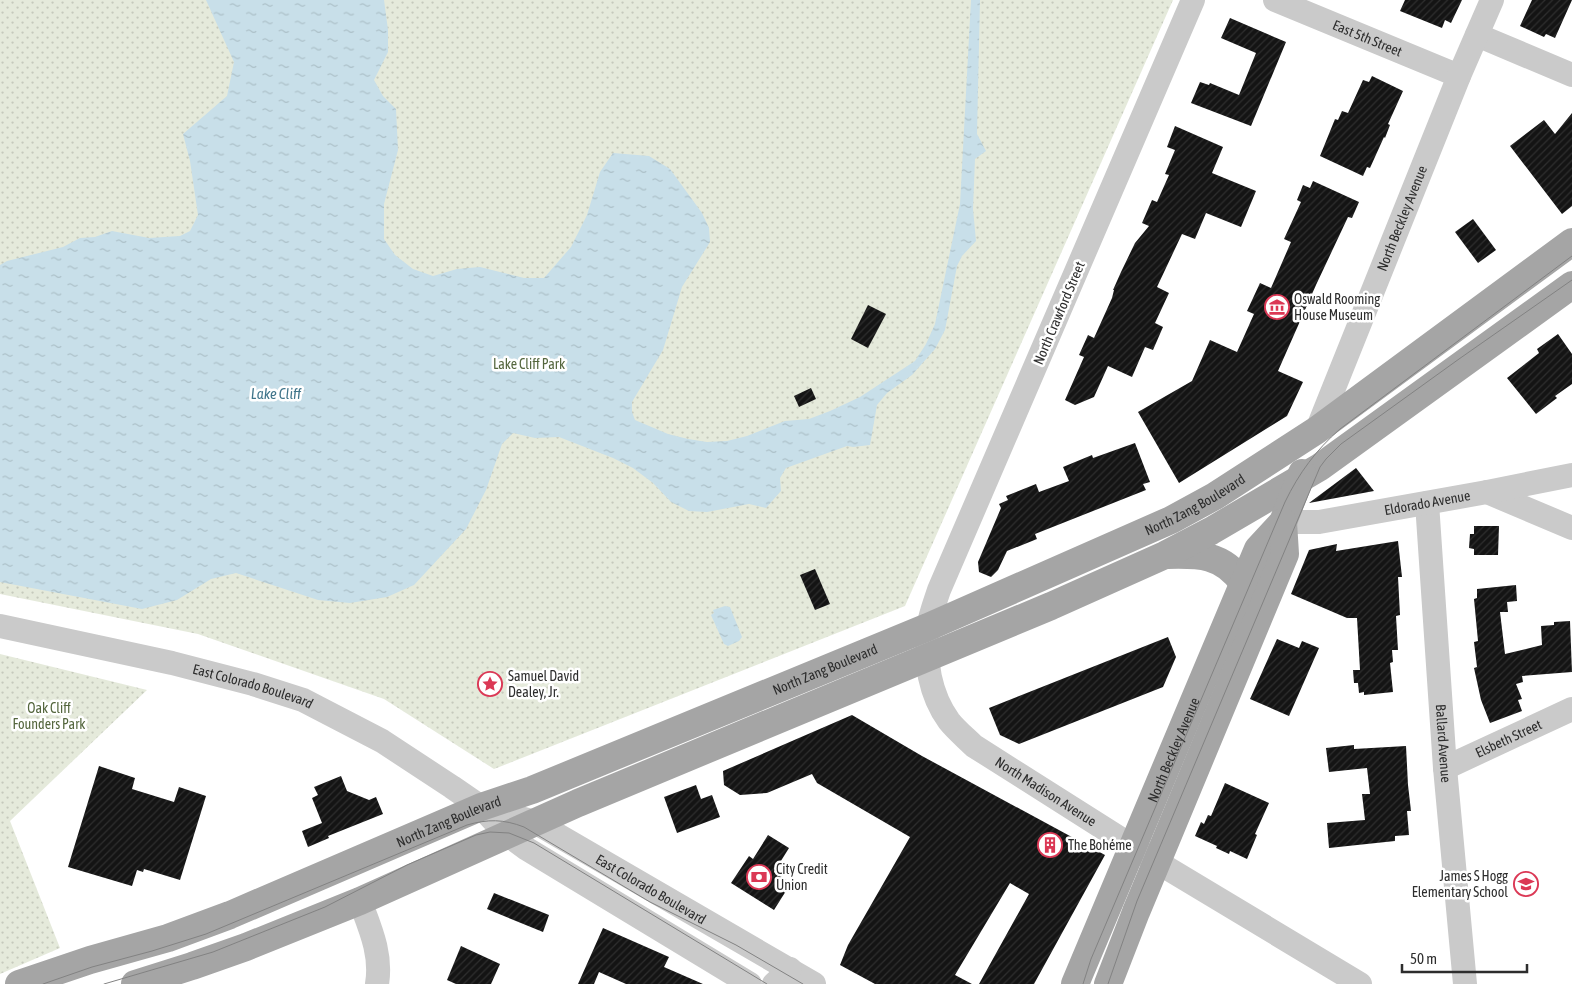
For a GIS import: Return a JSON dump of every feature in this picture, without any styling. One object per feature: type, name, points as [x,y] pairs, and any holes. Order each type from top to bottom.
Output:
[{"type":"main road","name":"North Zang Boulevard","points":[[19,984],[90,960],[168,938],[230,915],[481,808],[532,790],[928,627],[1171,520],[1278,457],[1318,430],[1572,242]]},
{"type":"main road","name":"North Zang Boulevard","points":[[135,984],[246,947],[360,901],[506,834],[1051,606],[1165,555],[1211,531],[1320,467],[1572,285]]},
{"type":"main road","name":"North Beckley Avenue","points":[[1075,984],[1258,549],[1283,522],[1318,430]]},
{"type":"main road","name":"North Beckley Avenue","points":[[1108,984],[1286,554],[1283,522]]},
{"type":"main road","points":[[1165,555],[1195,554],[1210,558],[1224,563],[1244,583]]},
{"type":"main road","points":[[230,915],[246,947]]},
{"type":"street","name":"North Crawford Street","points":[[928,627],[939,590],[1193,0]]},
{"type":"street","name":"East 5th Street","points":[[1275,0],[1459,76]]},
{"type":"street","name":"North Beckley Avenue","points":[[1318,430],[1459,76],[1492,0]]},
{"type":"street","points":[[1477,35],[1572,75]]},
{"type":"street","name":"Eldorado Avenue","points":[[1283,522],[1319,522],[1572,475]]},
{"type":"street","points":[[1487,492],[1572,528]]},
{"type":"street","name":"Ballard Avenue","points":[[1427,503],[1445,768],[1465,984]]},
{"type":"street","name":"East Colorado Boulevard","points":[[0,626],[172,663],[253,684],[303,700],[382,741],[481,808],[506,834],[570,876],[750,984]]},
{"type":"street","name":"North Madison Avenue","points":[[928,627],[927,658],[938,703],[950,722],[974,746],[1157,862],[1360,984]]},
{"type":"street","name":"Elsbeth Street","points":[[1445,768],[1572,709]]},
{"type":"street","name":"East Colorado Boulevard","points":[[481,808],[535,822],[782,977],[814,984]]},
{"type":"street","points":[[360,901],[378,954],[379,971],[377,984]]},
{"type":"green space","name":"Lake Cliff Park","points":[[0,0],[1173,0],[905,606],[494,769],[384,699],[198,634],[0,594]]},
{"type":"green space","name":"Oak Cliff Founders Park","points":[[0,654],[147,690],[10,821],[60,948],[0,974]]},
{"type":"water","name":"Lake Cliff","points":[[206,0],[384,0],[388,30],[388,52],[374,80],[383,96],[396,109],[398,150],[384,204],[384,239],[395,255],[413,269],[433,276],[457,269],[480,267],[524,278],[544,278],[571,247],[587,215],[600,172],[613,153],[649,156],[670,169],[702,213],[709,228],[710,242],[682,287],[663,350],[632,402],[632,412],[635,420],[668,434],[707,442],[727,441],[747,436],[785,421],[809,419],[830,411],[860,397],[915,361],[926,344],[935,324],[960,204],[971,0],[980,0],[977,134],[986,151],[975,159],[973,209],[976,241],[962,256],[957,266],[945,330],[935,349],[912,375],[887,393],[877,405],[870,445],[847,446],[786,468],[780,478],[781,491],[766,508],[749,504],[707,512],[689,511],[671,502],[653,483],[633,468],[613,458],[559,437],[535,438],[513,433],[502,444],[486,490],[466,529],[414,585],[387,597],[350,603],[318,600],[236,573],[211,579],[177,600],[142,609],[0,582],[0,265],[7,261],[63,247],[80,238],[95,237],[112,231],[149,238],[180,236],[190,231],[198,215],[190,161],[183,134],[227,96],[234,62]]},
{"type":"water","points":[[725,606],[730,607],[742,637],[739,641],[728,646],[724,644],[711,615],[714,613],[713,610]]},
{"type":"building","points":[[1405,0],[1462,0],[1451,23],[1445,20],[1442,28],[1400,11]]},
{"type":"building","points":[[1532,0],[1572,0],[1555,38],[1546,34],[1544,37],[1520,26]]},
{"type":"building","points":[[1230,18],[1286,42],[1251,126],[1191,103],[1200,82],[1209,85],[1210,83],[1239,95],[1256,53],[1221,38]]},
{"type":"building","points":[[1372,76],[1403,91],[1388,124],[1390,125],[1385,138],[1370,168],[1367,167],[1363,176],[1320,156],[1335,119],[1338,120],[1342,111],[1348,113],[1363,80],[1369,82]]},
{"type":"building","points":[[1572,113],[1572,206],[1562,214],[1510,146],[1544,120],[1555,134]]},
{"type":"building","points":[[1175,126],[1223,147],[1212,173],[1256,191],[1241,227],[1206,213],[1195,239],[1182,234],[1157,287],[1169,293],[1155,323],[1163,327],[1153,350],[1145,347],[1132,377],[1108,366],[1094,397],[1075,405],[1065,400],[1084,357],[1079,355],[1088,335],[1094,338],[1112,298],[1113,290],[1135,243],[1149,226],[1142,223],[1152,200],[1157,202],[1169,175],[1165,174],[1175,150],[1167,147]]},
{"type":"building","points":[[1313,181],[1359,202],[1352,218],[1348,217],[1278,371],[1303,382],[1287,416],[1179,483],[1138,412],[1192,381],[1210,340],[1237,352],[1254,314],[1247,311],[1260,283],[1271,288],[1291,242],[1284,239],[1301,202],[1297,200],[1303,185],[1310,188]]},
{"type":"building","points":[[1473,219],[1496,250],[1478,263],[1455,232]]},
{"type":"building","points":[[868,305],[886,314],[868,348],[851,339]]},
{"type":"building","points":[[1558,334],[1572,354],[1572,384],[1555,396],[1557,398],[1536,414],[1507,378],[1539,353],[1537,349]]},
{"type":"building","points":[[811,388],[816,399],[799,407],[794,396]]},
{"type":"building","points":[[1135,443],[1150,482],[1143,484],[1146,490],[1035,534],[1037,539],[1007,551],[998,570],[991,577],[979,572],[978,562],[1001,508],[999,504],[1008,500],[1006,496],[1036,484],[1039,492],[1069,481],[1063,467],[1092,455],[1093,458]]},
{"type":"building","points":[[1356,468],[1374,491],[1309,503]]},
{"type":"building","points":[[1474,526],[1499,526],[1498,555],[1474,555],[1474,549],[1469,548],[1470,534],[1474,534]]},
{"type":"building","points":[[1398,541],[1402,577],[1398,577],[1400,615],[1396,616],[1398,650],[1392,650],[1393,662],[1390,663],[1393,692],[1364,695],[1364,692],[1359,693],[1358,683],[1354,683],[1353,670],[1360,670],[1357,618],[1347,618],[1291,594],[1309,550],[1337,544],[1336,551]]},
{"type":"building","points":[[815,569],[830,604],[815,610],[800,575]]},
{"type":"building","points":[[1516,585],[1517,601],[1507,602],[1508,612],[1500,612],[1505,654],[1542,645],[1541,626],[1554,625],[1554,622],[1570,621],[1572,672],[1522,676],[1523,682],[1516,684],[1522,699],[1518,700],[1522,711],[1490,723],[1481,700],[1474,668],[1477,667],[1474,642],[1478,641],[1474,599],[1477,598],[1477,589]]},
{"type":"building","points":[[1168,637],[1176,657],[1163,687],[1019,744],[1000,735],[989,708]]},
{"type":"building","points":[[1277,639],[1299,648],[1302,641],[1319,648],[1289,716],[1250,699]]},
{"type":"building","points":[[852,715],[922,756],[1105,855],[1034,984],[979,984],[1029,894],[1010,883],[955,975],[972,984],[875,984],[840,965],[848,945],[910,837],[817,783],[812,774],[767,793],[740,795],[724,785],[723,771]]},
{"type":"building","points":[[1354,745],[1354,749],[1406,746],[1411,811],[1407,811],[1409,835],[1395,836],[1395,841],[1329,848],[1327,823],[1365,820],[1362,794],[1370,794],[1367,768],[1329,772],[1326,748]]},
{"type":"building","points":[[99,766],[135,778],[132,789],[174,802],[179,787],[206,796],[180,880],[144,869],[143,872],[137,870],[132,886],[68,867]]},
{"type":"building","points":[[341,776],[347,791],[369,800],[376,797],[383,814],[328,836],[329,838],[308,847],[302,831],[322,823],[312,798],[318,795],[314,787]]},
{"type":"building","points":[[1225,783],[1269,803],[1255,834],[1257,835],[1247,859],[1230,851],[1229,854],[1195,836],[1201,822],[1204,824],[1208,815],[1211,816]]},
{"type":"building","points":[[696,785],[701,799],[712,795],[720,817],[677,833],[664,797]]},
{"type":"building","name":"City Credit Union","points":[[768,835],[789,848],[774,872],[791,883],[774,910],[731,883],[749,856],[753,859]]},
{"type":"building","points":[[494,893],[549,915],[543,932],[487,909]]},
{"type":"building","points":[[603,928],[669,957],[664,967],[703,984],[626,984],[599,972],[594,984],[578,984]]},
{"type":"building","points":[[461,946],[500,964],[491,984],[456,984],[447,980]]},
{"type":"tram line","points":[[1083,984],[1091,959],[1285,502],[1302,472],[1323,445],[1340,429],[1572,256]]},
{"type":"tram line","points":[[1108,984],[1137,901],[1320,467],[1341,444],[1572,280]]},
{"type":"tram line","points":[[43,984],[92,967],[206,934],[467,825],[495,821],[509,822],[524,827],[650,902],[736,945],[803,984]]},
{"type":"tram line","points":[[104,984],[213,952],[325,907],[407,865],[476,835],[490,832],[509,833],[534,843],[767,984]]},
{"type":"place","name":"Oswald Rooming House Museum","points":[[1277,307]]},
{"type":"place","name":"Samuel David Dealey, Jr.","points":[[490,684]]},
{"type":"place","name":"The Bohéme","points":[[1050,845]]},
{"type":"place","name":"City Credit Union","points":[[759,877]]},
{"type":"place","name":"James S Hogg Elementary School","points":[[1526,884]]}]
